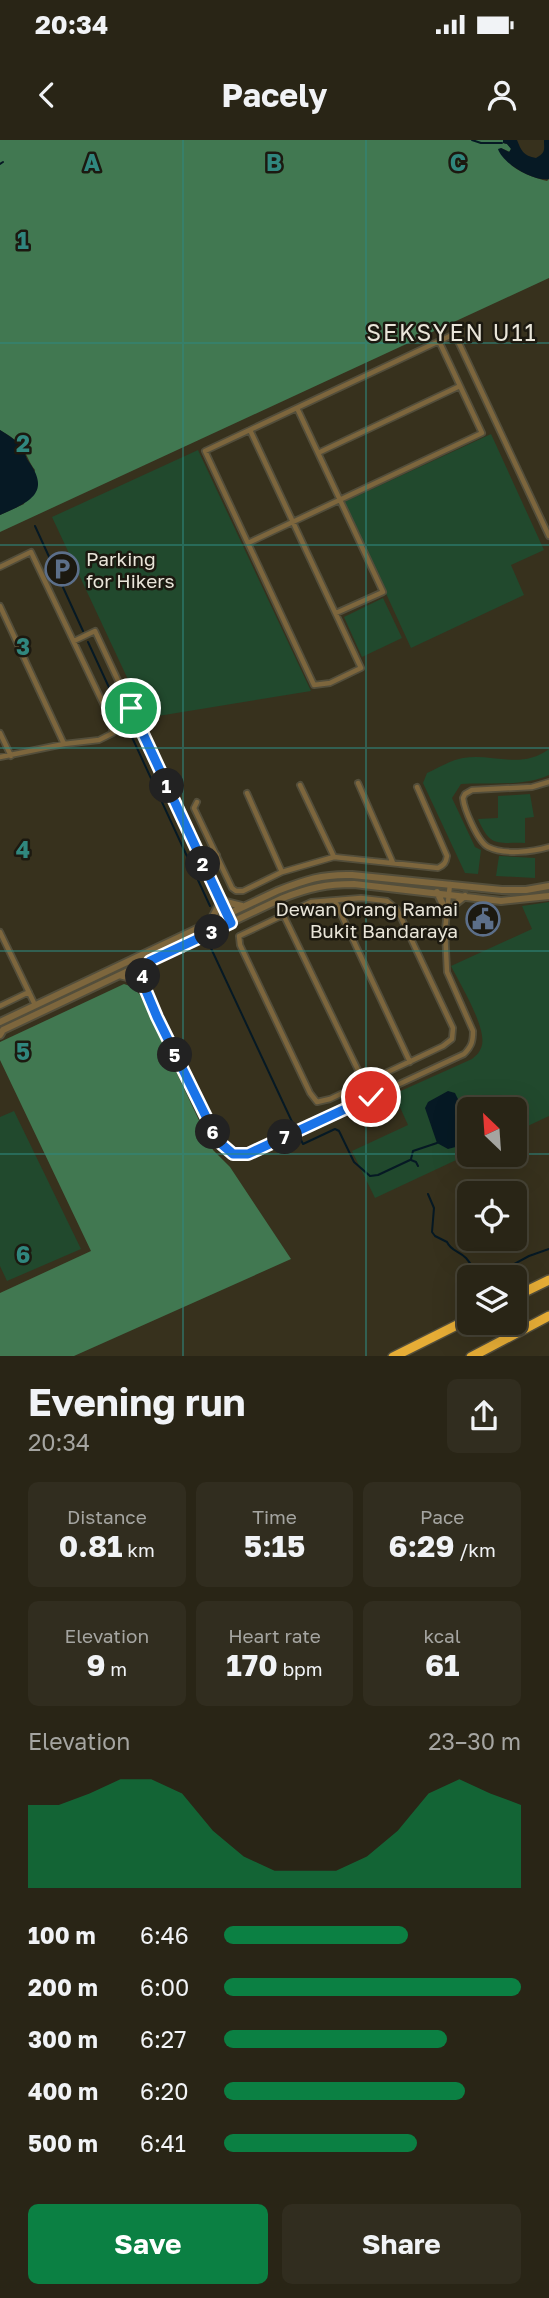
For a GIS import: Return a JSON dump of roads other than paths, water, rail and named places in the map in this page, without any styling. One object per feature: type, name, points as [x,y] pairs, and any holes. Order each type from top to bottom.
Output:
[{"type":"highway","points":[[527,1291],[549,1280]]},
{"type":"highway","points":[[471,1356],[549,1316]]},
{"type":"highway","points":[[393,1356],[457,1325]]},
{"type":"street","points":[[250,430],[361,668],[330,683],[314,685],[205,451],[450,336],[458,341],[549,536]]},
{"type":"street","points":[[248,543],[482,433],[439,341]]},
{"type":"street","points":[[318,453],[460,387]]},
{"type":"street","points":[[297,408],[383,592],[336,613]]},
{"type":"street","points":[[0,567],[31,552],[110,716],[113,733],[99,740],[64,744],[0,758]]},
{"type":"street","points":[[0,606],[64,744]]},
{"type":"street","points":[[74,641],[95,631],[231,923]]},
{"type":"street","points":[[0,733],[11,756]]},
{"type":"street","points":[[549,782],[532,787],[472,790],[465,793],[463,798],[479,839],[486,847],[516,851],[549,847]]},
{"type":"street","points":[[358,783],[394,863]]},
{"type":"street","points":[[300,785],[334,857]]},
{"type":"street","points":[[197,802],[194,808],[232,888],[243,891],[282,872],[334,857],[438,868],[446,862],[447,856],[417,788]]},
{"type":"street","points":[[247,793],[282,872]]},
{"type":"street","points":[[203,862],[217,855]]},
{"type":"street","points":[[0,1022],[244,906],[310,878],[327,874],[450,883],[502,890],[549,886]]},
{"type":"street","points":[[150,961],[142,977],[144,986],[218,1141],[233,1154],[248,1154],[464,1054],[473,1041],[473,1031],[447,972],[446,911],[450,883]]},
{"type":"street","points":[[0,1035],[3,1031],[283,898],[314,887],[330,884],[437,892],[501,901],[549,895]]},
{"type":"street","points":[[437,892],[446,911]]},
{"type":"street","points":[[446,911],[465,896]]},
{"type":"street","points":[[219,897],[234,906],[244,906]]},
{"type":"street","points":[[209,923],[219,905],[219,897]]},
{"type":"street","points":[[379,899],[394,904],[453,1028],[452,1039],[443,1046],[330,1099],[317,1101],[310,1093],[240,945],[239,936],[312,902],[335,900],[379,899]]},
{"type":"street","points":[[335,900],[410,1062]]},
{"type":"street","points":[[283,914],[371,1097]]},
{"type":"street","points":[[0,932],[35,1006]]},
{"type":"street","points":[[0,947],[6,945]]},
{"type":"street","points":[[120,975],[132,978],[144,986]]},
{"type":"street","points":[[0,1006],[29,992]]},
{"type":"water","points":[[503,140],[517,140],[523,152],[536,158],[544,150],[544,140],[549,140],[549,179],[535,178],[512,166],[498,149],[509,152],[511,149]]},
{"type":"water","points":[[0,430],[22,447],[38,482],[33,496],[0,515]]},
{"type":"water","points":[[448,1091],[455,1093],[457,1147],[448,1149],[437,1143],[425,1108],[428,1102]]},
{"type":"waterway","points":[[472,140],[502,143]]},
{"type":"waterway","points":[[35,526],[83,631]]},
{"type":"waterway","points":[[88,642],[210,906]]},
{"type":"waterway","points":[[209,944],[294,1126]]},
{"type":"waterway","points":[[299,1136],[303,1144],[335,1129],[339,1131],[354,1162],[370,1176],[410,1160]]},
{"type":"waterway","points":[[411,1159],[413,1151],[437,1143]]},
{"type":"waterway","points":[[411,1160],[418,1166]]},
{"type":"waterway","points":[[428,1194],[434,1208],[432,1232],[466,1258],[483,1277],[549,1249]]},
{"type":"place","name":"Parking for Hikers","points":[[62,569]]},
{"type":"place","name":"Dewan Orang Ramai Bukit Bandaraya","points":[[483,919]]},
{"type":"district","name":"SEKSYEN U11","points":[[452,332]]}]
